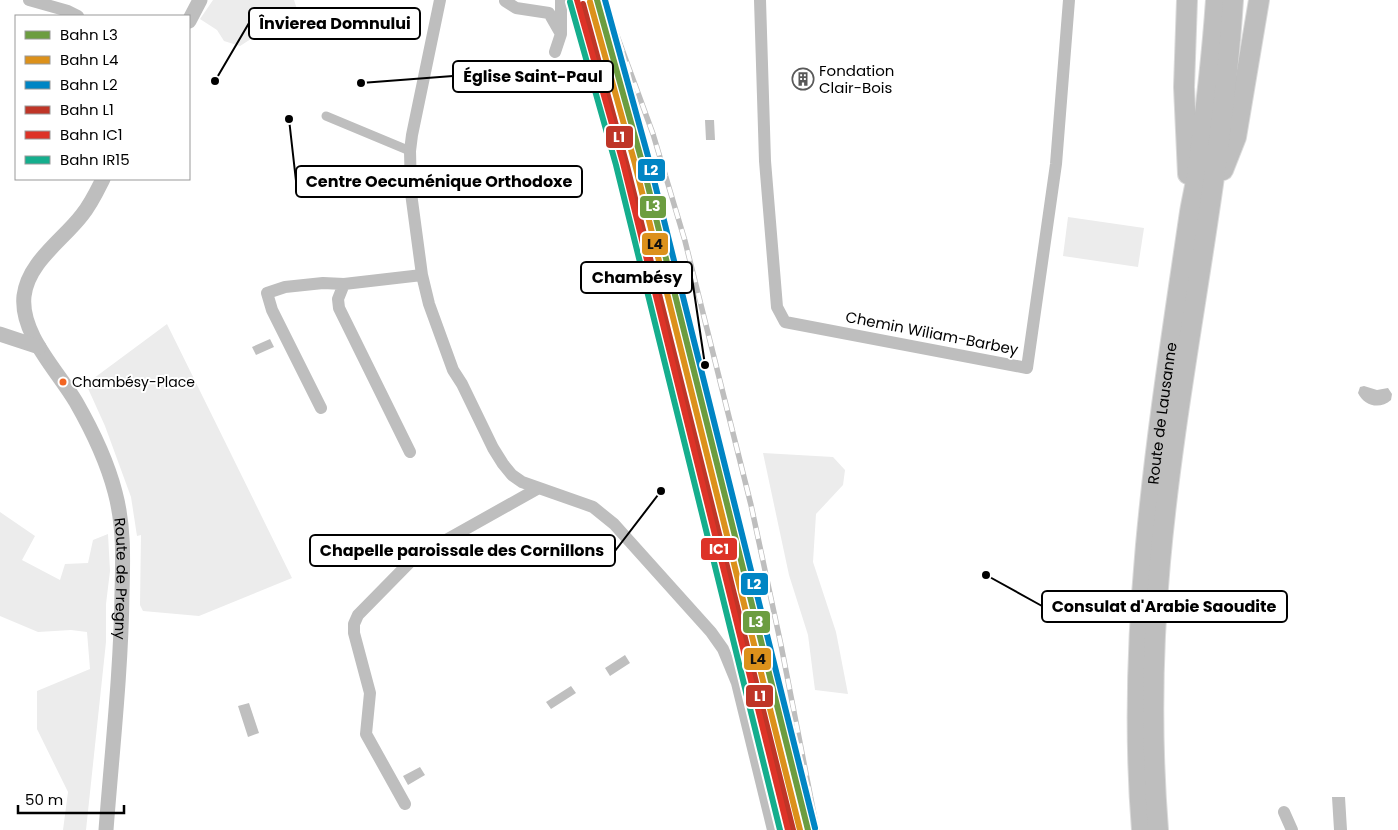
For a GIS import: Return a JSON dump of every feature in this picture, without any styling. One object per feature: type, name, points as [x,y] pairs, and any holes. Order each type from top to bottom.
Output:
[{"type":"main road","points":[[1187,0],[1184,104],[1190,211]]},
{"type":"main road","name":"Route de Lausanne","points":[[1154,829],[1137,741],[1136,686],[1142,583],[1153,476],[1206,103],[1216,0]]},
{"type":"main road","name":"Route de Lausanne","points":[[1154,829],[1153,680],[1160,560],[1182,392],[1211,202],[1226,86],[1233,0]]},
{"type":"main road","points":[[1211,202],[1236,137],[1259,0]]},
{"type":"street","points":[[29,0],[76,15]]},
{"type":"street","points":[[190,19],[200,0]]},
{"type":"street","points":[[440,0],[419,97],[410,151],[412,193],[422,275],[429,304],[453,370],[462,384],[493,448],[512,475],[537,489],[593,508],[614,524],[723,649],[737,683],[772,830]]},
{"type":"street","points":[[555,52],[561,34],[561,0]]},
{"type":"street","name":"Chemin Wiliam-Barbey","points":[[760,0],[766,161],[777,307],[785,322],[1027,368],[1056,164],[1069,0]]},
{"type":"street","points":[[505,1],[516,8],[549,13],[561,34]]},
{"type":"street","points":[[326,116],[410,151]]},
{"type":"street","name":"Route de Pregny","points":[[102,180],[83,214],[36,266],[26,285],[24,297],[26,316],[39,347],[82,412],[106,464],[120,515],[123,562],[122,638],[106,830]]},
{"type":"street","points":[[321,408],[272,310],[268,293],[285,288],[323,283],[344,284],[422,275]]},
{"type":"street","points":[[344,284],[338,299],[339,308],[410,452]]},
{"type":"street","points":[[0,334],[39,347]]},
{"type":"street","points":[[405,804],[366,734],[370,694],[354,633],[354,624],[358,615],[414,558],[537,489]]},
{"type":"street","points":[[1284,812],[1292,830]]},
{"type":"shaded area","points":[[213,0],[294,0],[297,9],[296,24],[273,25],[240,46],[224,41],[217,30],[200,19]]},
{"type":"shaded area","points":[[705,120],[714,120],[715,140],[706,140]]},
{"type":"shaded area","points":[[1068,217],[1144,228],[1138,267],[1063,256]]},
{"type":"shaded area","points":[[167,324],[292,578],[199,616],[143,611],[140,605],[141,535],[137,536],[131,497],[105,426],[86,384]]},
{"type":"shaded area","points":[[270,339],[274,347],[256,355],[252,347]]},
{"type":"shaded area","points":[[1364,386],[1377,390],[1388,388],[1392,394],[1391,400],[1377,406],[1368,404],[1358,393],[1360,387]]},
{"type":"shaded area","points":[[763,453],[833,457],[845,470],[843,485],[816,514],[813,562],[836,632],[848,694],[815,690],[808,635],[789,575]]},
{"type":"shaded area","points":[[0,512],[35,536],[22,560],[60,580],[65,564],[88,563],[93,540],[108,534],[110,571],[106,604],[106,642],[86,830],[63,830],[68,792],[37,729],[37,691],[90,669],[87,632],[71,630],[38,632],[0,616]]},
{"type":"shaded area","points":[[625,655],[630,663],[610,676],[605,668]]},
{"type":"shaded area","points":[[571,686],[576,693],[551,709],[546,702]]},
{"type":"shaded area","points":[[249,703],[259,733],[248,737],[238,706]]},
{"type":"shaded area","points":[[420,767],[425,775],[408,785],[403,776]]},
{"type":"shaded area","points":[[1332,797],[1345,797],[1347,830],[1334,830]]},
{"type":"railway","points":[[604,0],[653,134],[685,241],[751,505],[781,645],[817,830]]},
{"type":"rail line","name":"IC1","points":[[577,0],[623,163],[788,830]]},
{"type":"rail line","name":"L3","points":[[597,0],[642,162],[808,830]]},
{"type":"rail line","name":"L2","points":[[605,0],[649,160],[815,828]]},
{"type":"rail line","name":"IR15","points":[[570,2],[616,165],[780,830]]},
{"type":"rail line","name":"L4","points":[[590,2],[635,164],[800,830]]},
{"type":"rail line","name":"L1","points":[[583,4],[627,166],[793,830]]},
{"type":"place","name":"Fondation Clair-Bois","points":[[803,79]]},
{"type":"place","name":"Învierea Domnului","points":[[215,81]]},
{"type":"place","name":"Église Saint-Paul","points":[[361,83]]},
{"type":"place","name":"Centre Oecuménique Orthodoxe","points":[[289,119]]},
{"type":"place","name":"Chambésy","points":[[705,365]]},
{"type":"place","name":"Chambésy-Place","points":[[63,382]]},
{"type":"place","name":"Chapelle paroissale des Cornillons","points":[[661,491]]},
{"type":"place","name":"Consulat d'Arabie Saoudite","points":[[986,575]]}]
